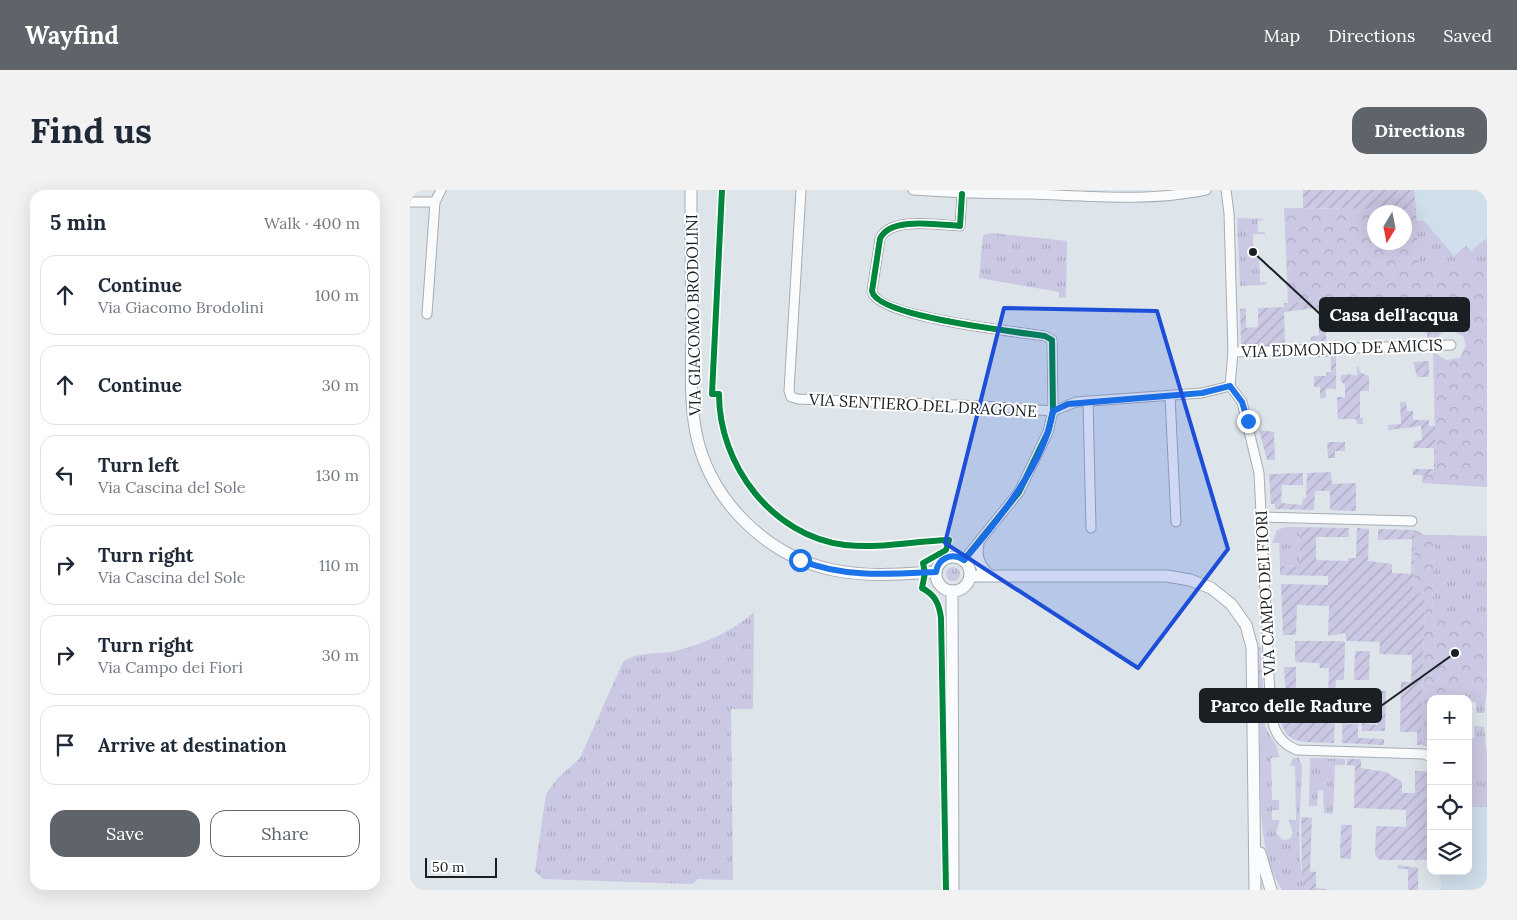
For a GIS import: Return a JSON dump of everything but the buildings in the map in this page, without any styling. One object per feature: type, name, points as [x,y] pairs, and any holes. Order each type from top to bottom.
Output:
[{"type":"street","points":[[427,314],[435,202],[441,190]]},
{"type":"street","name":"VIA GIACOMO BRODOLINI","points":[[692,190],[693,414],[702,455],[725,498],[747,524],[766,540],[809,564],[860,573],[936,572]]},
{"type":"street","name":"VIA SENTIERO DEL DRAGONE","points":[[801,190],[789,391],[791,397],[798,400],[985,406],[1053,411]]},
{"type":"street","points":[[913,190],[962,194],[1029,192],[1128,196],[1206,190]]},
{"type":"street","points":[[1053,411],[1068,404],[1088,401],[1202,393],[1230,386],[1233,352],[1229,214],[1226,190]]},
{"type":"street","points":[[962,194],[960,226],[904,224],[889,229],[881,236],[872,286],[874,297],[880,302],[897,308],[933,318],[1050,338],[1052,344],[1051,397],[1053,411],[1048,432],[1018,492],[964,560]]},
{"type":"street","points":[[410,202],[435,202]]},
{"type":"street","name":"VIA EDMONDO DE AMICIS","points":[[1233,352],[1451,345]]},
{"type":"street","name":"VIA CAMPO DEI FIORI","points":[[1230,386],[1240,398],[1246,412],[1259,473],[1271,719],[1278,737],[1289,747],[1305,751],[1424,754],[1427,756]]},
{"type":"street","points":[[1170,396],[1176,522]]},
{"type":"street","points":[[1088,401],[1091,528]]},
{"type":"street","points":[[1262,517],[1412,521]]},
{"type":"street","points":[[978,544],[976,553],[979,564],[990,576]]},
{"type":"street","points":[[955,556],[964,560],[968,566],[970,576],[962,588],[952,591],[939,584],[936,572],[938,564],[946,558],[955,556]]},
{"type":"street","points":[[970,576],[1175,577],[1207,586],[1227,600],[1246,625],[1251,643],[1256,835],[1255,890]]},
{"type":"street","points":[[952,591],[953,890]]},
{"type":"street","points":[[1256,835],[1271,890]]},
{"type":"highlighted area","points":[[1004,308],[1157,311],[1228,549],[1138,668],[945,543]]},
{"type":"shaded area","points":[[1414,190],[1487,190],[1487,268],[1419,269]]},
{"type":"shaded area","points":[[1472,765],[1487,767],[1487,890],[1441,890],[1440,875],[1472,875]]},
{"type":"green space","points":[[1303,190],[1414,190],[1416,210],[1412,210],[1412,205],[1367,205],[1367,209],[1303,208]]},
{"type":"green space","points":[[1284,208],[1367,209],[1367,250],[1412,250],[1412,210],[1416,210],[1419,269],[1487,268],[1487,487],[1422,483],[1422,475],[1436,475],[1433,352],[1446,360],[1460,358],[1466,345],[1463,336],[1450,330],[1441,333],[1436,341],[1433,341],[1431,297],[1288,303]]},
{"type":"green space","points":[[1237,218],[1265,219],[1258,221],[1258,232],[1265,232],[1265,234],[1253,234],[1253,248],[1250,249],[1250,256],[1259,255],[1260,282],[1267,282],[1265,285],[1240,286]]},
{"type":"green space","points":[[1416,221],[1424,221],[1454,256],[1466,246],[1471,251],[1487,238],[1487,268],[1419,269]]},
{"type":"green space","points":[[992,233],[1067,241],[1066,297],[1059,298],[1059,292],[979,278],[983,235]]},
{"type":"green space","points":[[1431,297],[1433,341],[1427,341],[1427,333],[1423,332],[1422,319],[1393,319],[1393,311],[1375,312],[1375,299]]},
{"type":"green space","points":[[1326,301],[1326,341],[1311,341],[1311,337],[1319,335],[1318,310],[1316,308],[1284,312],[1285,346],[1241,346],[1240,309],[1246,308],[1246,328],[1258,327],[1258,308],[1284,307],[1284,303]]},
{"type":"green space","points":[[1336,353],[1336,389],[1326,389],[1326,398],[1320,398],[1320,387],[1314,387],[1314,376],[1326,376],[1327,372],[1331,372],[1331,357],[1314,357],[1314,354]]},
{"type":"green space","points":[[1429,361],[1429,377],[1417,377],[1413,362]]},
{"type":"green space","points":[[1357,366],[1361,373],[1369,376],[1369,391],[1360,391],[1360,418],[1363,418],[1363,424],[1357,424],[1356,419],[1338,419],[1337,397],[1345,397],[1345,385],[1341,381],[1341,375],[1357,376]]},
{"type":"green space","points":[[1400,402],[1406,402],[1407,411],[1413,411],[1413,420],[1429,420],[1429,426],[1435,426],[1436,475],[1413,475],[1413,469],[1434,469],[1434,448],[1413,448],[1415,441],[1422,440],[1421,426],[1388,430],[1388,425],[1401,424]]},
{"type":"green space","points":[[1259,430],[1274,432],[1275,460],[1267,460]]},
{"type":"green space","points":[[1327,442],[1345,442],[1345,451],[1335,451],[1335,458],[1328,458]]},
{"type":"green space","points":[[1331,472],[1332,484],[1356,483],[1356,511],[1330,510],[1330,491],[1315,491],[1314,510],[1275,509],[1275,504],[1271,504],[1269,474],[1303,473],[1303,485],[1282,485],[1281,503],[1302,505],[1303,498],[1306,498],[1307,473]]},
{"type":"green space","points":[[1286,527],[1300,527],[1299,567],[1280,566],[1279,543],[1272,543],[1277,530]]},
{"type":"green space","points":[[1300,527],[1349,528],[1349,537],[1316,537],[1316,560],[1348,561],[1348,558],[1356,558],[1357,528],[1369,529],[1368,561],[1392,564],[1392,573],[1411,574],[1412,539],[1378,540],[1378,529],[1415,530],[1413,593],[1425,593],[1421,745],[1417,745],[1417,732],[1400,732],[1401,682],[1411,682],[1412,655],[1379,654],[1380,642],[1347,641],[1345,633],[1328,636],[1329,606],[1297,605],[1296,635],[1283,635],[1281,584],[1328,585],[1328,576],[1280,575],[1280,566],[1299,567]]},
{"type":"green space","points":[[1415,530],[1425,535],[1434,535],[1432,618],[1487,620],[1487,689],[1446,686],[1445,695],[1427,695],[1427,746],[1421,745],[1425,594],[1413,593]]},
{"type":"green space","points":[[1434,535],[1487,536],[1487,620],[1432,619]]},
{"type":"green space","points":[[950,567],[956,567],[960,574],[956,581],[950,581],[946,577],[946,571]]},
{"type":"green space","points":[[754,612],[753,709],[731,709],[733,880],[698,879],[693,884],[543,879],[535,871],[546,794],[558,778],[580,758],[623,662],[635,656],[675,651],[696,645],[736,626]]},
{"type":"green space","points":[[1295,641],[1343,641],[1345,643],[1344,680],[1336,680],[1334,743],[1299,741],[1291,738],[1282,725],[1279,698],[1286,698],[1284,667],[1296,667],[1296,697],[1328,698],[1329,668],[1320,668],[1319,663],[1295,662]]},
{"type":"green space","points":[[1258,647],[1261,648],[1265,727],[1277,747],[1279,757],[1271,758],[1272,800],[1279,800],[1279,810],[1272,810],[1272,820],[1280,820],[1276,833],[1283,840],[1290,839],[1293,833],[1289,820],[1296,820],[1295,766],[1290,766],[1293,758],[1299,758],[1302,766],[1299,844],[1305,890],[1282,890],[1268,858],[1264,841],[1261,805]]},
{"type":"green space","points":[[1355,651],[1370,651],[1369,680],[1354,680]]},
{"type":"green space","points":[[1446,686],[1487,689],[1484,713],[1476,713],[1476,702],[1472,702],[1472,695],[1445,695]]},
{"type":"green space","points":[[1343,689],[1386,691],[1385,731],[1362,731],[1362,723],[1378,725],[1379,697],[1347,696],[1346,724],[1358,724],[1358,738],[1384,739],[1384,745],[1342,743]]},
{"type":"green space","points":[[1474,726],[1484,727],[1487,757],[1472,757],[1472,738],[1474,738]]},
{"type":"green space","points":[[1472,757],[1487,757],[1487,767],[1472,765]]},
{"type":"green space","points":[[1310,758],[1345,759],[1345,765],[1335,765],[1333,814],[1324,813],[1323,790],[1318,791],[1317,806],[1309,806]]},
{"type":"green space","points":[[1347,759],[1361,759],[1361,768],[1386,772],[1402,782],[1402,793],[1415,793],[1415,771],[1427,771],[1427,860],[1380,860],[1375,855],[1376,826],[1406,827],[1406,810],[1354,808],[1355,766],[1347,765]]},
{"type":"green space","points":[[1472,765],[1487,767],[1487,807],[1472,807]]},
{"type":"green space","points":[[1301,817],[1312,818],[1310,871],[1316,872],[1316,888],[1332,890],[1305,890],[1302,878]]},
{"type":"green space","points":[[1341,825],[1352,825],[1351,859],[1340,858]]},
{"type":"green space","points":[[1398,865],[1418,868],[1418,890],[1408,890],[1408,869],[1398,869]]},
{"type":"cycle path","points":[[722,190],[712,394],[719,394],[721,421],[728,446],[740,471],[755,493],[773,512],[795,528],[819,539],[858,546],[949,540],[946,550],[923,563],[925,573],[922,588],[936,600],[941,618],[946,890]]},
{"type":"cycle path","points":[[962,194],[960,226],[916,224],[893,227],[885,232],[880,239],[872,291],[879,300],[921,316],[979,327],[1045,336],[1052,340],[1053,411],[1048,432],[1019,492],[964,560]]},
{"type":"place","name":"Casa dell'acqua","points":[[1253,252]]},
{"type":"place","name":"Parco delle Radure","points":[[1455,653]]},
{"type":"route","points":[[800,560],[843,572],[890,574],[936,572],[938,564],[950,556],[964,560],[995,524],[1018,492],[1048,432],[1053,411],[1061,406],[1076,402],[1202,393],[1230,386],[1240,398],[1248,421]]}]
